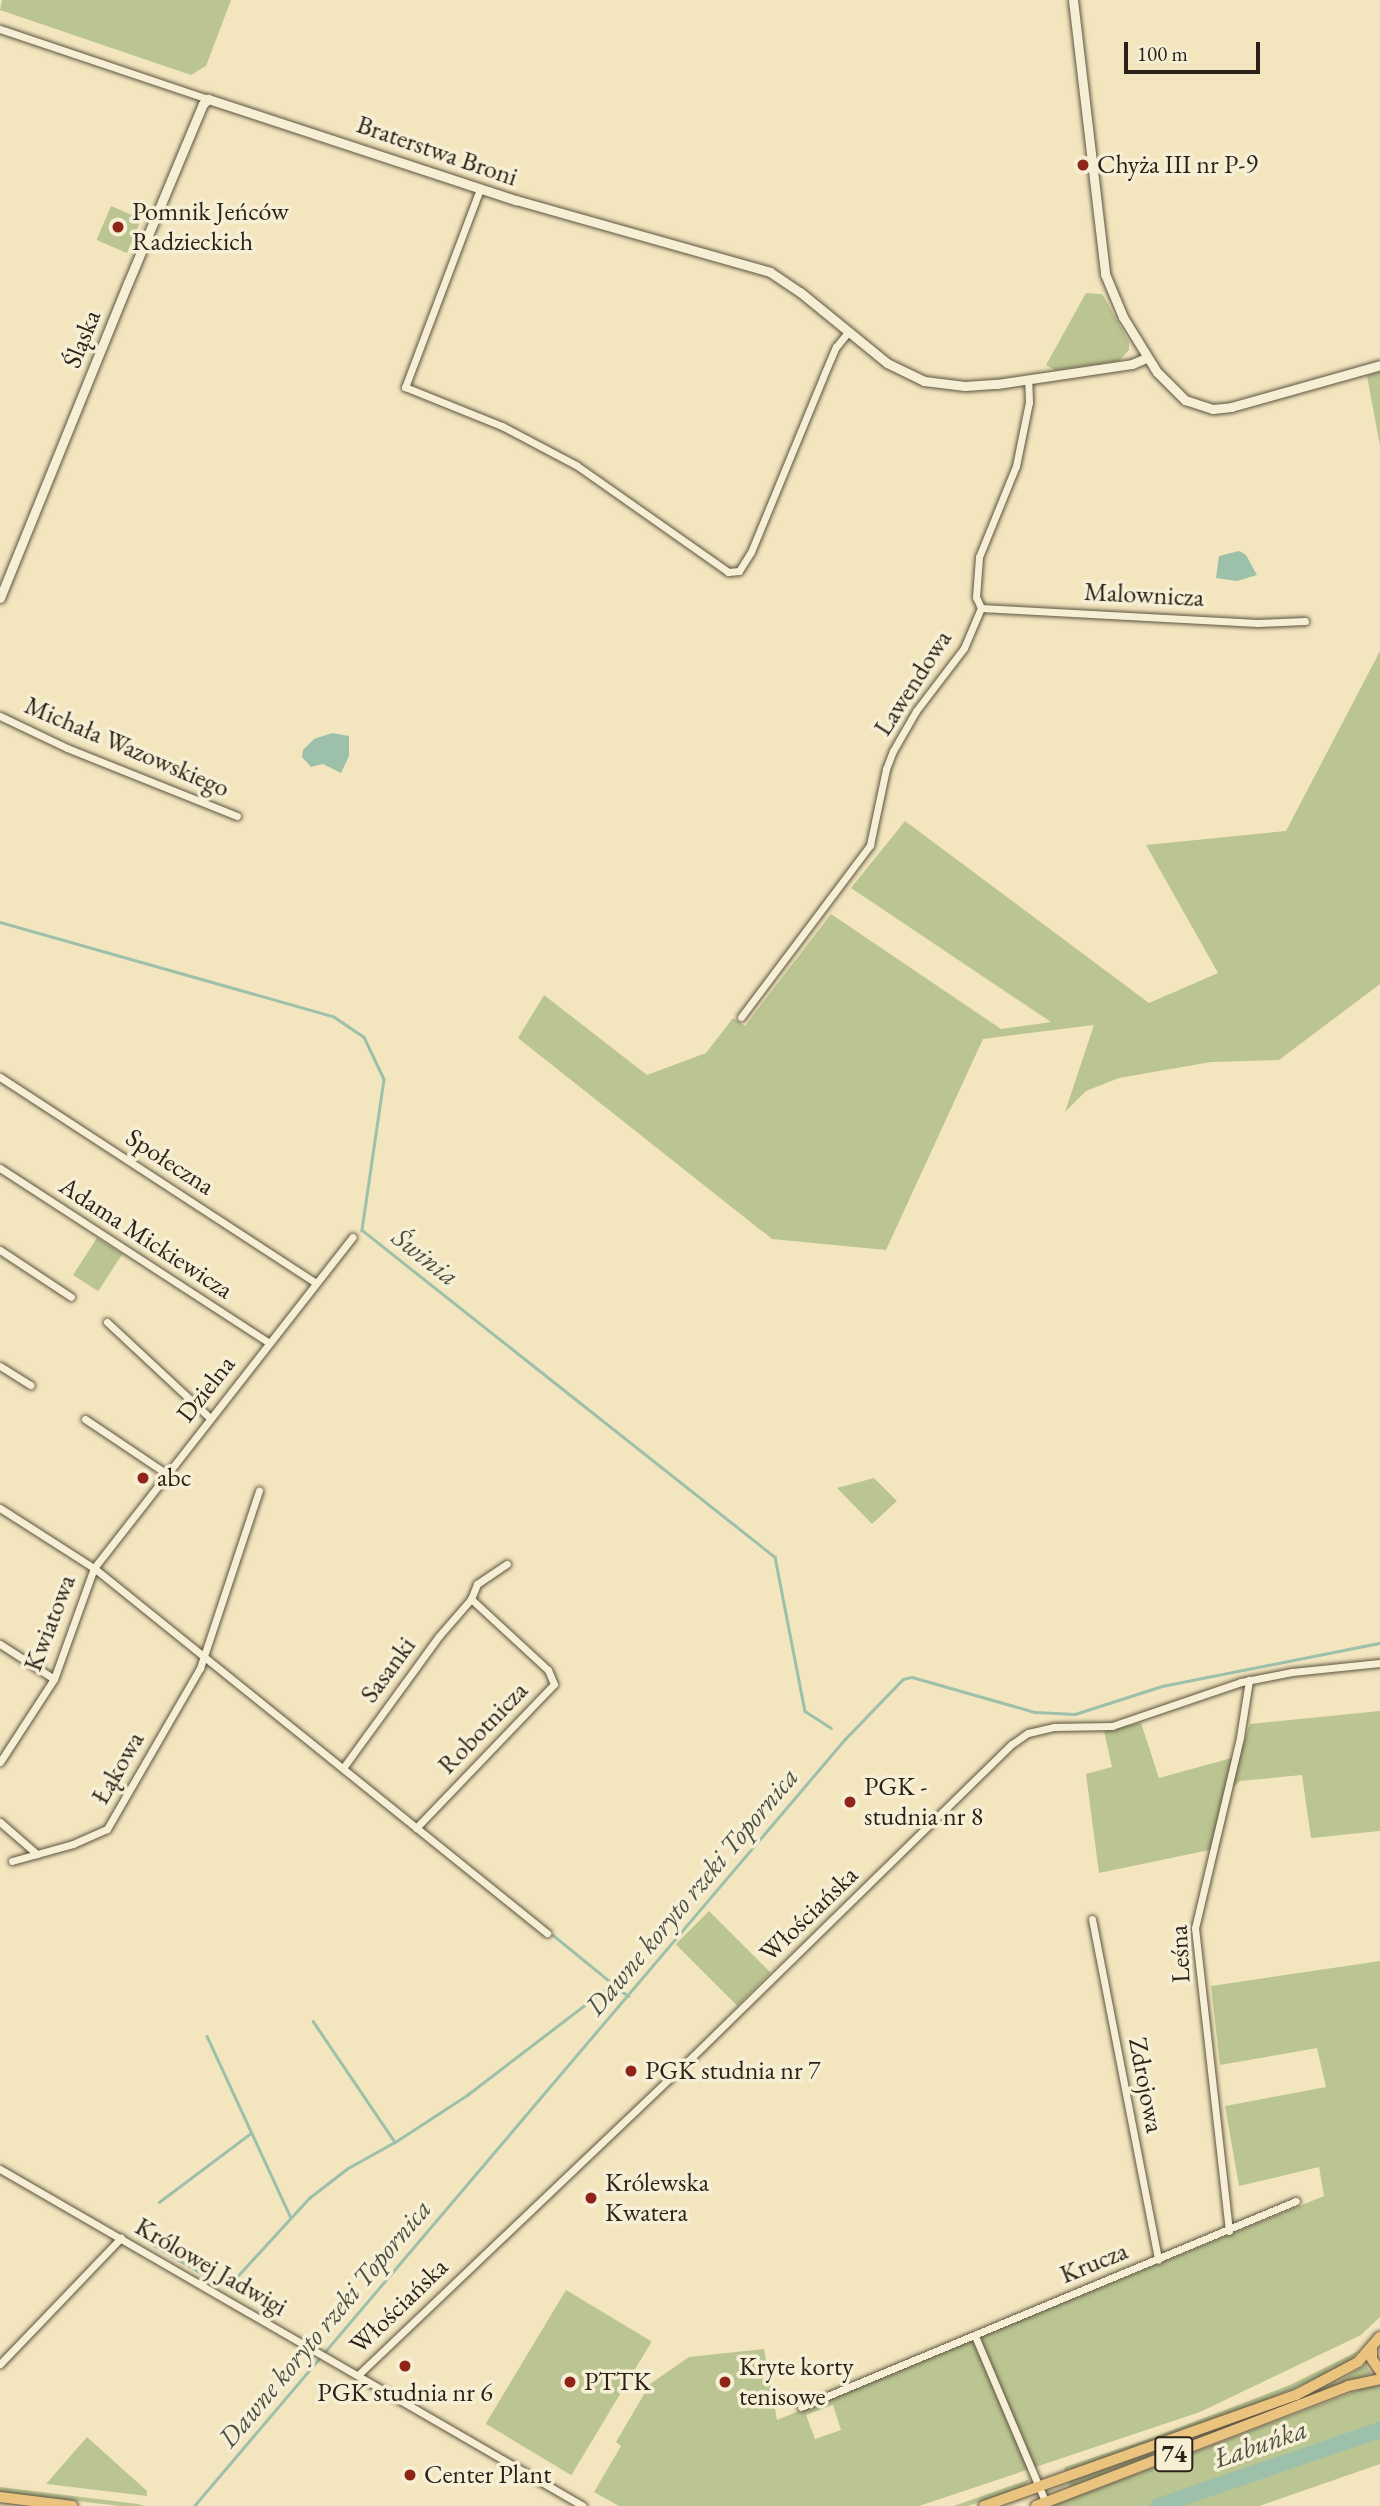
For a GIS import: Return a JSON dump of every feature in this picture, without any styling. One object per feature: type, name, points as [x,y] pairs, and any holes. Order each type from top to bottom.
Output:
[{"type":"main road","name":"74","points":[[984,2506],[1163,2444],[1306,2390],[1358,2362],[1376,2341]]},
{"type":"main road","name":"74","points":[[1376,2341],[1372,2359],[1380,2371]]},
{"type":"main road","name":"74","points":[[1041,2504],[1348,2386],[1380,2379]]},
{"type":"main road","points":[[0,2497],[72,2506]]},
{"type":"street","points":[[1073,0],[1105,274],[1115,302],[1146,358],[1185,400],[1213,409],[1231,407],[1380,365]]},
{"type":"street","name":"Braterstwa Broni","points":[[0,29],[481,189],[770,272],[795,288],[894,368],[924,381],[981,385],[1132,363],[1146,358]]},
{"type":"street","name":"Śląska","points":[[0,598],[128,283],[203,104],[208,99]]},
{"type":"street","points":[[481,189],[405,387],[502,426],[576,465],[728,572],[738,571],[759,536],[827,367],[848,332]]},
{"type":"street","name":"Lawendowa","points":[[741,1017],[870,845],[886,769],[893,751],[916,711],[964,648],[981,608],[976,597],[979,556],[1016,466],[1029,402],[1028,379]]},
{"type":"street","name":"Malownicza","points":[[981,608],[1258,623],[1305,621]]},
{"type":"street","name":"Michała Wazowskiego","points":[[0,716],[67,748],[237,816]]},
{"type":"street","name":"Społeczna","points":[[0,1077],[316,1283]]},
{"type":"street","name":"Adama Mickiewicza","points":[[0,1168],[269,1343]]},
{"type":"street","name":"Dzielna","points":[[93,1568],[353,1237]]},
{"type":"street","points":[[0,1250],[71,1297]]},
{"type":"street","points":[[107,1322],[210,1418]]},
{"type":"street","points":[[0,1366],[30,1385]]},
{"type":"street","points":[[85,1419],[167,1474]]},
{"type":"street","points":[[204,1657],[259,1492]]},
{"type":"street","points":[[0,1508],[93,1568],[547,1933]]},
{"type":"street","name":"Sasanki","points":[[342,1768],[439,1636],[471,1599],[483,1577],[507,1564]]},
{"type":"street","name":"Kwiatowa","points":[[0,1762],[54,1679],[93,1568]]},
{"type":"street","name":"Robotnicza","points":[[416,1828],[554,1684],[548,1670],[471,1599]]},
{"type":"street","points":[[0,1644],[54,1679]]},
{"type":"street","name":"Łąkowa","points":[[12,1861],[107,1829],[204,1657]]},
{"type":"street","name":"Włościańska","points":[[358,2375],[708,2042],[1012,1744],[1041,1729],[1118,1724],[1249,1680],[1380,1662]]},
{"type":"street","name":"Leśna","points":[[1229,2231],[1195,1928],[1240,1737],[1249,1680]]},
{"type":"street","points":[[0,1822],[37,1854]]},
{"type":"street","name":"Zdrojowa","points":[[1092,1919],[1158,2260]]},
{"type":"street","name":"Królowej Jadwigi","points":[[0,2169],[583,2506]]},
{"type":"street","name":"Krucza","points":[[801,2407],[1296,2201]]},
{"type":"street","points":[[0,2364],[121,2238]]},
{"type":"street","points":[[975,2336],[1040,2486],[1041,2504]]},
{"type":"shaded area","points":[[2,0],[231,0],[206,66],[191,75],[0,10]]},
{"type":"shaded area","points":[[111,206],[141,219],[127,253],[97,240]]},
{"type":"shaded area","points":[[1086,293],[1101,294],[1104,297],[1129,342],[1129,350],[1119,361],[1055,370],[1046,365]]},
{"type":"shaded area","points":[[1380,372],[1380,446],[1367,376]]},
{"type":"shaded area","points":[[1239,551],[1246,555],[1257,575],[1237,581],[1216,578],[1219,556]]},
{"type":"shaded area","points":[[1380,651],[1380,984],[1279,1060],[1211,1062],[1119,1078],[1086,1091],[1065,1112],[1094,1025],[983,1039],[886,1250],[772,1239],[518,1038],[544,995],[647,1075],[706,1053],[733,1018],[745,1026],[831,914],[1001,1029],[1051,1022],[851,888],[905,821],[1149,1003],[1218,973],[1146,845],[1286,831]]},
{"type":"shaded area","points":[[332,733],[349,736],[349,756],[341,773],[323,764],[311,767],[302,757],[303,750],[314,739]]},
{"type":"shaded area","points":[[97,1238],[122,1254],[98,1291],[73,1275]]},
{"type":"shaded area","points":[[874,1478],[897,1501],[872,1524],[837,1488]]},
{"type":"shaded area","points":[[1380,1711],[1380,1831],[1311,1838],[1302,1775],[1240,1781],[1232,1788],[1219,1848],[1099,1873],[1086,1774],[1112,1767],[1104,1731],[1141,1723],[1159,1778],[1239,1756],[1250,1724]]},
{"type":"shaded area","points":[[709,1911],[771,1973],[737,2006],[676,1944]]},
{"type":"shaded area","points":[[1380,1961],[1380,2317],[1361,2335],[1200,2412],[919,2506],[619,2506],[594,2492],[621,2446],[616,2442],[650,2384],[689,2357],[764,2349],[777,2420],[1324,2196],[1319,2167],[1239,2186],[1225,2106],[1326,2087],[1317,2048],[1220,2065],[1211,1986]],"holes":[[[833,2405],[841,2430],[815,2439],[806,2415]]]},
{"type":"shaded area","name":"PTTK","points":[[566,2290],[652,2342],[571,2475],[486,2424]]},
{"type":"shaded area","points":[[1358,2351],[1350,2361],[1327,2374],[1262,2402],[1064,2472],[1065,2467],[1157,2436],[1290,2385]]},
{"type":"shaded area","points":[[1366,2365],[1371,2374],[1071,2488],[1068,2482],[1291,2401],[1338,2382]]},
{"type":"shaded area","points":[[1380,2385],[1380,2464],[1259,2506],[1052,2506],[1364,2388]]},
{"type":"shaded area","points":[[87,2437],[147,2491],[147,2496],[46,2484]]},
{"type":"shaded area","points":[[1030,2479],[1025,2486],[968,2506],[954,2506]]},
{"type":"shaded area","points":[[0,2487],[145,2506],[120,2506],[0,2492]]},
{"type":"waterway","name":"Świnia","points":[[0,922],[333,1016],[364,1037],[384,1079],[362,1230],[775,1557],[805,1711],[831,1728]]},
{"type":"waterway","name":"Dawne koryto rzeki Topornica","points":[[194,2506],[845,1739],[903,1679],[912,1677],[1035,1712],[1075,1714],[1162,1686],[1380,1643]]},
{"type":"waterway","points":[[553,1935],[613,1984]]},
{"type":"waterway","points":[[148,2242],[213,2280],[233,2281],[309,2198],[348,2168],[395,2142],[467,2095],[612,1984]]},
{"type":"waterway","name":"Dawne koryto rzeki Topornica","points":[[621,1991],[629,1996]]},
{"type":"waterway","points":[[313,2021],[395,2142]]},
{"type":"waterway","points":[[207,2036],[290,2216]]},
{"type":"waterway","points":[[159,2202],[251,2133]]},
{"type":"waterway","name":"Łabuńka","points":[[1158,2506],[1380,2430]]},
{"type":"place","name":"Chyża III nr P-9","points":[[1083,165]]},
{"type":"place","name":"Pomnik Jeńców Radzieckich","points":[[118,227]]},
{"type":"place","name":"abc","points":[[143,1478]]},
{"type":"place","name":"PGK - studnia nr 8","points":[[850,1802]]},
{"type":"place","name":"PGK studnia nr 7","points":[[631,2071]]},
{"type":"place","name":"Królewska Kwatera","points":[[591,2198]]},
{"type":"place","name":"PGK studnia nr 6","points":[[405,2366]]},
{"type":"place","name":"PTTK","points":[[570,2382]]},
{"type":"place","name":"Kryte korty tenisowe","points":[[725,2382]]},
{"type":"place","name":"Center Plant","points":[[410,2475]]}]
